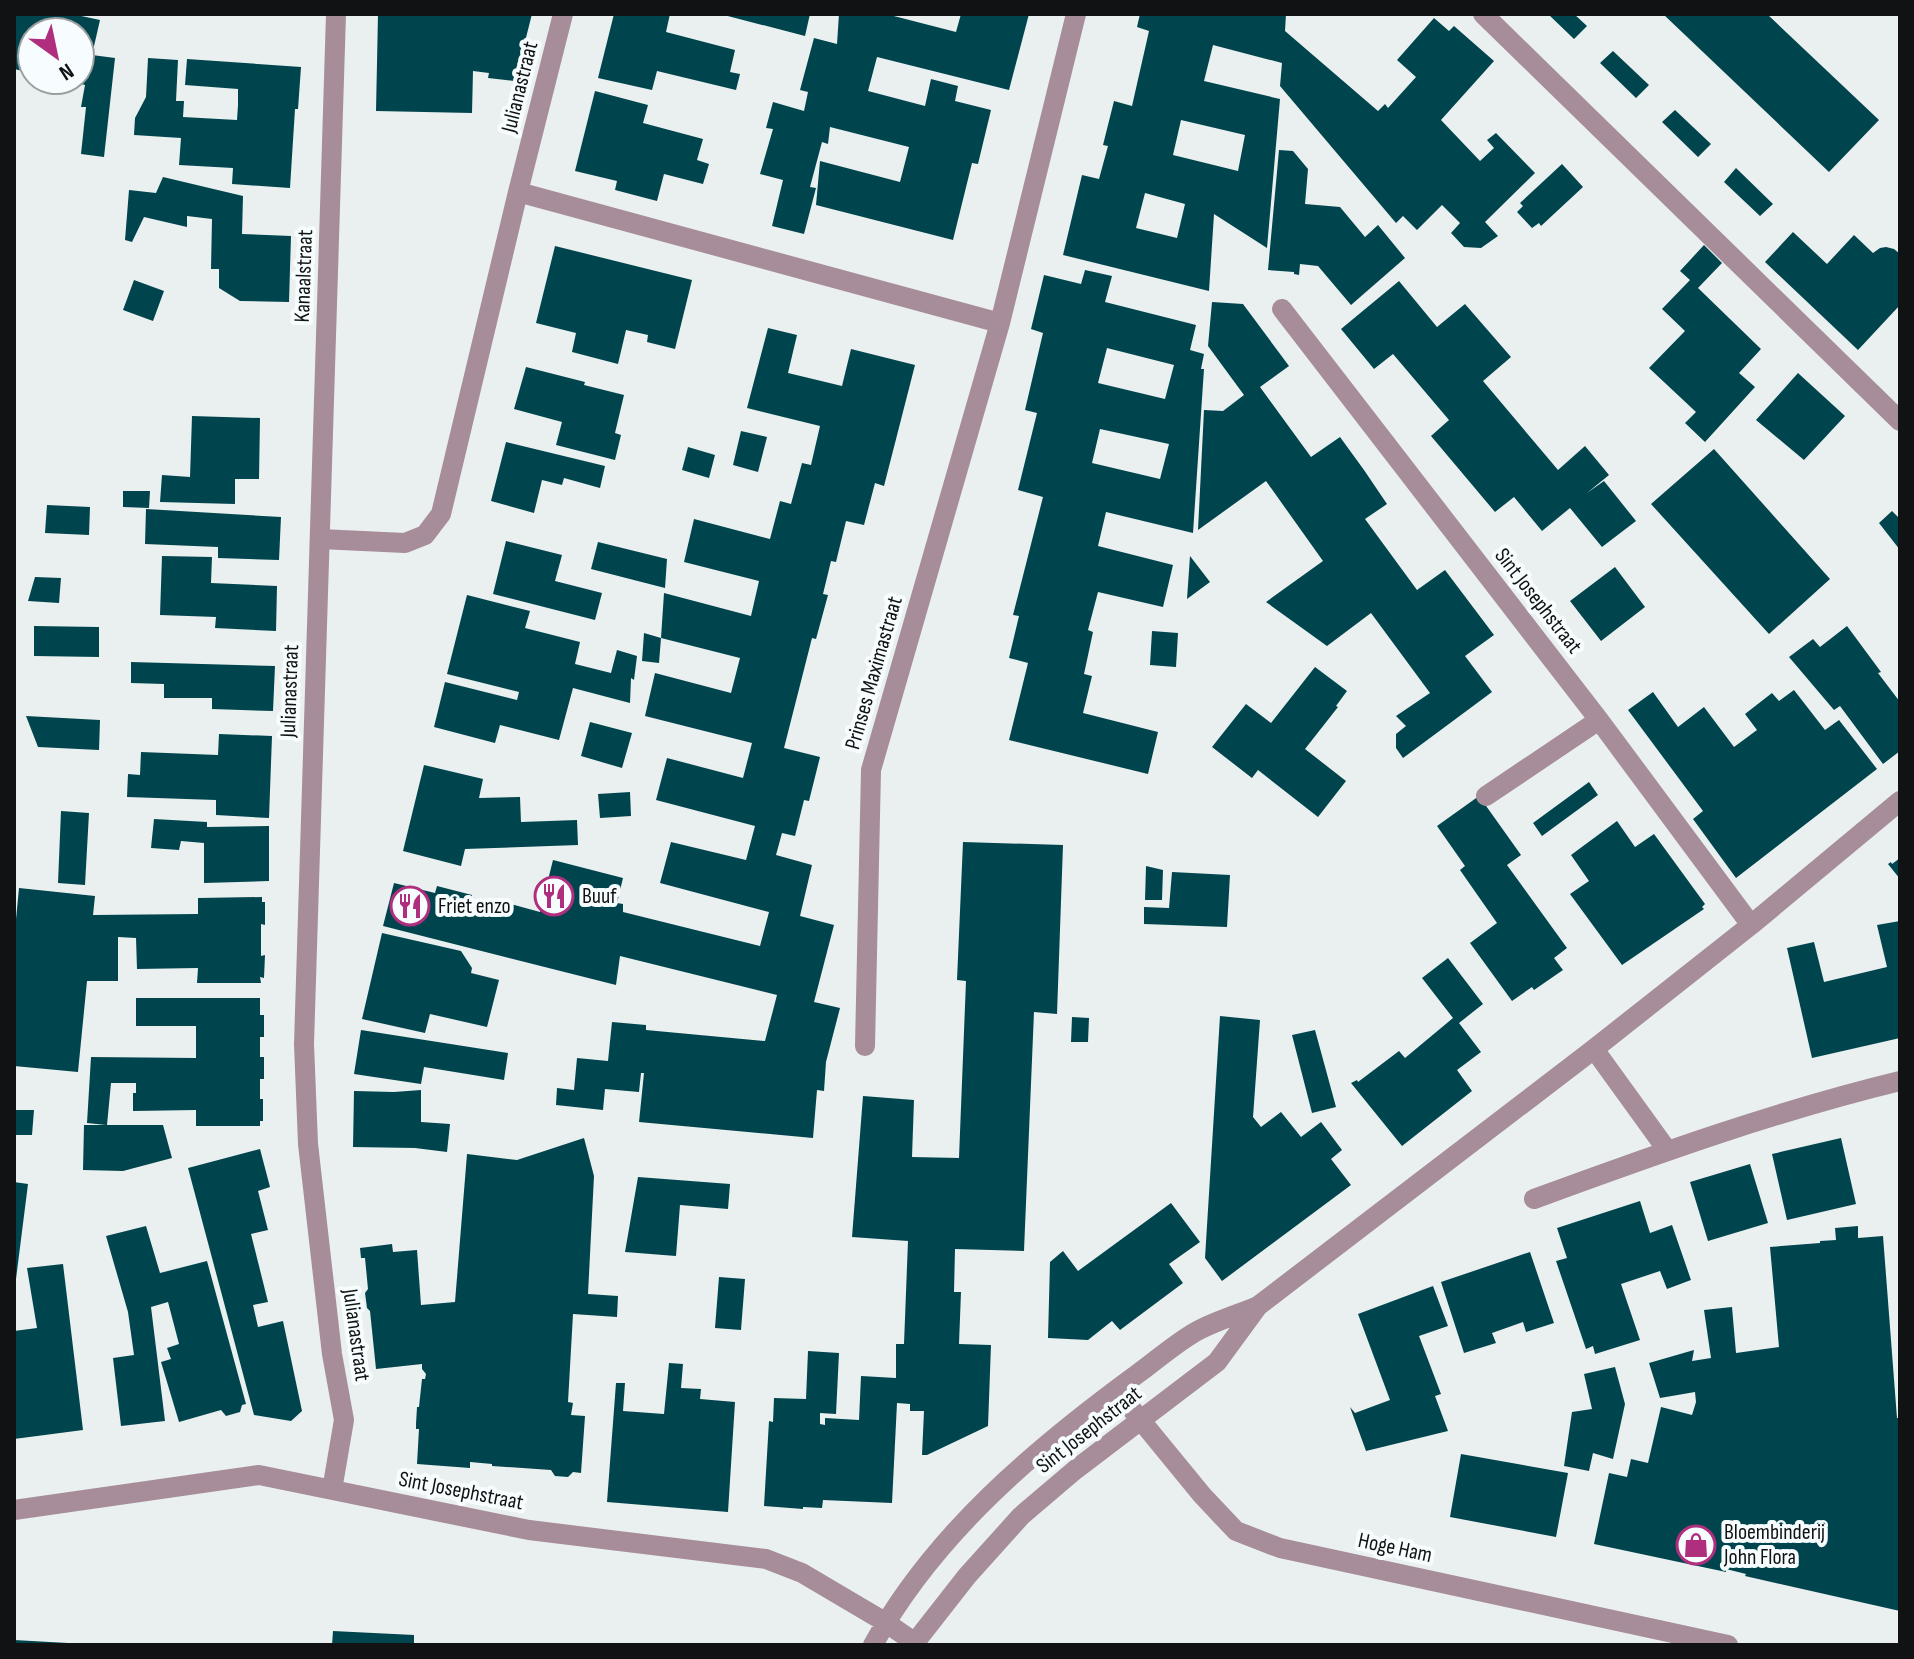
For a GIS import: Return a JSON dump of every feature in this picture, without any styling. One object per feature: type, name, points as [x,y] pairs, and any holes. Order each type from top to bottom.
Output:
[{"type":"street","name":"Kanaalstraat","points":[[320,539],[336,14]]},
{"type":"street","name":"Julianastraat","points":[[332,1490],[344,1420],[332,1354],[308,1144],[304,1044],[320,539],[405,543],[425,535],[441,514],[563,14]]},
{"type":"street","name":"Prinses Maximastraat","points":[[865,1046],[871,770],[1000,323],[1076,14]]},
{"type":"street","points":[[1483,14],[1900,421]]},
{"type":"street","points":[[518,192],[1000,323]]},
{"type":"street","name":"Sint Josephstraat","points":[[1282,309],[1599,720],[1751,925]]},
{"type":"street","points":[[1486,796],[1599,720]]},
{"type":"street","name":"Sint Josephstraat","points":[[885,1622],[937,1551],[989,1497],[1046,1445],[1200,1329],[1258,1306],[1594,1049],[1751,925],[1900,801]]},
{"type":"street","points":[[1594,1049],[1667,1150]]},
{"type":"street","points":[[1534,1199],[1667,1150],[1857,1091],[1900,1081]]},
{"type":"street","name":"Sint Josephstraat","points":[[14,1510],[259,1475],[529,1530],[766,1559],[802,1573],[885,1622],[914,1644],[967,1576],[1021,1516],[1075,1470],[1217,1362],[1258,1306]]},
{"type":"street","name":"Hoge Ham","points":[[1116,1390],[1202,1495],[1236,1531],[1280,1548],[1728,1645]]},
{"type":"street","points":[[873,1645],[885,1622]]},
{"type":"building","points":[[14,14],[81,16],[16,16],[14,69]]},
{"type":"building","points":[[378,14],[532,14],[515,81],[488,78],[489,73],[473,71],[472,113],[376,111]]},
{"type":"building","points":[[614,14],[670,14],[666,32],[735,50],[730,72],[740,74],[736,90],[657,71],[652,90],[598,78]]},
{"type":"building","points":[[720,14],[810,14],[805,36]]},
{"type":"building","points":[[839,14],[886,14],[956,32],[961,14],[1029,14],[1009,90],[877,57],[868,91],[925,106],[931,79],[958,86],[955,101],[991,110],[978,164],[972,163],[953,240],[816,205],[820,161],[900,182],[909,147],[830,127],[828,144],[822,142],[810,187],[816,188],[804,234],[772,226],[783,180],[760,174],[773,129],[766,128],[773,102],[804,111],[808,92],[800,90],[814,38],[837,44]]},
{"type":"building","points":[[1140,14],[1286,14],[1285,31],[1378,111],[1385,104],[1388,108],[1416,77],[1397,60],[1434,18],[1449,31],[1454,26],[1494,61],[1441,120],[1480,161],[1494,148],[1487,140],[1496,133],[1535,173],[1485,222],[1498,236],[1481,248],[1464,247],[1451,233],[1460,223],[1442,205],[1417,230],[1403,216],[1396,223],[1280,86],[1282,63],[1213,45],[1204,81],[1280,99],[1267,248],[1214,214],[1209,291],[1063,255],[1082,175],[1099,179],[1108,146],[1103,145],[1114,101],[1132,106],[1149,31],[1137,27]],"holes":[[[1181,120],[1245,135],[1238,171],[1173,155]],[[1145,193],[1185,204],[1177,238],[1136,228]]]},
{"type":"building","points":[[1548,14],[1574,14],[1587,26],[1574,39]]},
{"type":"building","points":[[1663,14],[1767,14],[1879,120],[1829,172]]},
{"type":"building","points":[[1613,51],[1649,85],[1636,98],[1600,63]]},
{"type":"building","points":[[96,56],[115,58],[104,157],[81,154],[86,107],[81,107],[83,96],[96,96]]},
{"type":"building","points":[[148,58],[178,60],[176,101],[184,101],[183,117],[237,120],[238,89],[185,85],[187,59],[301,67],[290,188],[232,184],[233,168],[179,165],[181,138],[134,135],[135,118],[146,97]]},
{"type":"building","points":[[595,91],[648,105],[643,123],[703,139],[697,160],[709,164],[703,184],[664,174],[657,201],[615,190],[617,181],[575,171]]},
{"type":"building","points":[[1675,110],[1711,144],[1698,157],[1662,122]]},
{"type":"building","points":[[1279,150],[1293,151],[1308,169],[1305,204],[1340,207],[1365,237],[1378,225],[1405,258],[1351,305],[1318,266],[1300,264],[1299,275],[1268,270]]},
{"type":"building","points":[[1562,164],[1583,187],[1541,226],[1539,223],[1532,228],[1517,212],[1523,206],[1520,203]]},
{"type":"building","points":[[1736,168],[1773,204],[1760,216],[1724,182]]},
{"type":"building","points":[[163,177],[243,196],[242,234],[291,236],[289,302],[240,301],[219,288],[219,269],[211,269],[212,219],[187,216],[187,227],[144,217],[132,242],[125,240],[129,190],[156,193]]},
{"type":"building","points":[[1793,232],[1827,264],[1854,235],[1873,253],[1886,247],[1900,254],[1900,305],[1858,350],[1765,262]]},
{"type":"building","points":[[1704,245],[1722,263],[1698,288],[1761,349],[1739,373],[1755,387],[1705,442],[1685,423],[1696,412],[1649,368],[1685,331],[1662,309],[1690,280],[1680,271]]},
{"type":"building","points":[[555,246],[692,280],[675,349],[647,342],[648,335],[626,330],[618,364],[572,352],[576,333],[536,323]]},
{"type":"building","points":[[1085,270],[1112,276],[1105,302],[1196,325],[1190,350],[1204,354],[1193,533],[1106,512],[1098,546],[1173,565],[1163,607],[1098,592],[1088,630],[1093,632],[1084,674],[1092,676],[1083,713],[1158,732],[1148,774],[1009,740],[1028,663],[1009,658],[1019,616],[1013,615],[1043,497],[1018,490],[1037,413],[1025,410],[1043,333],[1031,329],[1044,275],[1081,284]],"holes":[[[1107,348],[1174,365],[1165,399],[1098,383]],[[1100,429],[1169,444],[1160,479],[1092,463]]]},
{"type":"building","points":[[134,280],[164,291],[153,321],[123,310]]},
{"type":"building","points":[[1399,281],[1437,327],[1465,304],[1511,357],[1483,381],[1558,470],[1585,446],[1609,475],[1587,493],[1604,481],[1636,521],[1602,547],[1570,508],[1542,531],[1514,497],[1495,512],[1431,436],[1449,420],[1393,354],[1374,369],[1341,329]]},
{"type":"building","points":[[1212,302],[1243,304],[1289,366],[1260,387],[1311,457],[1340,437],[1364,470],[1387,504],[1365,519],[1417,590],[1445,570],[1494,635],[1465,656],[1492,692],[1403,758],[1396,748],[1396,734],[1406,726],[1396,716],[1430,693],[1371,613],[1327,646],[1266,602],[1323,561],[1266,481],[1198,530],[1204,410],[1223,411],[1244,395],[1208,346]]},
{"type":"building","points":[[768,328],[797,335],[788,373],[842,386],[851,349],[915,365],[884,486],[875,483],[864,525],[846,521],[836,562],[831,561],[823,594],[828,595],[816,639],[812,638],[784,748],[820,757],[809,801],[804,800],[795,836],[782,833],[776,855],[812,865],[800,916],[834,925],[814,1002],[840,1008],[826,1062],[824,1091],[817,1090],[813,1138],[639,1122],[644,1073],[641,1073],[639,1092],[605,1089],[603,1110],[556,1105],[557,1088],[574,1090],[577,1058],[608,1061],[612,1022],[646,1025],[646,1030],[765,1041],[777,995],[620,956],[616,985],[383,926],[394,883],[435,893],[437,886],[472,895],[470,903],[505,911],[507,903],[540,912],[553,860],[623,878],[617,903],[623,904],[623,912],[760,946],[769,912],[660,883],[671,842],[746,860],[755,826],[656,800],[667,758],[743,778],[752,743],[645,716],[655,673],[731,693],[740,658],[661,638],[664,593],[751,616],[759,581],[684,562],[694,519],[770,539],[780,501],[791,504],[802,463],[811,465],[820,426],[747,408]]},
{"type":"building","points":[[526,367],[624,395],[615,433],[621,435],[615,460],[556,445],[562,422],[514,409]]},
{"type":"building","points":[[1798,373],[1845,416],[1804,460],[1756,420]]},
{"type":"building","points":[[192,416],[260,418],[259,479],[235,479],[235,504],[160,502],[162,475],[190,477]]},
{"type":"building","points":[[741,431],[767,437],[758,472],[733,465]]},
{"type":"building","points":[[506,442],[605,466],[600,488],[564,478],[562,485],[542,480],[534,513],[491,501]]},
{"type":"building","points":[[688,447],[715,455],[709,478],[682,470]]},
{"type":"building","points":[[1714,449],[1830,579],[1769,634],[1651,504]]},
{"type":"building","points":[[123,491],[150,491],[149,508],[123,507]]},
{"type":"building","points":[[47,505],[90,507],[89,535],[45,533]]},
{"type":"building","points":[[146,509],[281,517],[279,560],[218,558],[218,547],[145,544]]},
{"type":"building","points":[[1892,511],[1900,519],[1900,550],[1879,523]]},
{"type":"building","points":[[506,541],[562,555],[555,581],[602,593],[595,620],[493,594]]},
{"type":"building","points":[[598,542],[667,559],[665,588],[591,569]]},
{"type":"building","points":[[162,556],[212,557],[211,583],[277,586],[276,631],[215,628],[216,617],[160,615]]},
{"type":"building","points":[[1190,556],[1210,582],[1187,599]]},
{"type":"building","points":[[1615,567],[1645,607],[1601,641],[1570,601]]},
{"type":"building","points":[[35,577],[61,578],[59,603],[28,601]]},
{"type":"building","points":[[467,595],[530,611],[525,628],[580,642],[575,664],[611,673],[617,650],[637,656],[634,680],[631,678],[630,703],[573,688],[559,740],[500,725],[495,743],[434,727],[445,682],[517,700],[519,692],[447,674]]},
{"type":"building","points":[[34,626],[99,627],[99,657],[34,656]]},
{"type":"building","points":[[1847,626],[1900,702],[1900,751],[1883,764],[1840,706],[1834,710],[1789,657],[1813,639],[1820,647]]},
{"type":"building","points":[[1152,631],[1178,633],[1176,667],[1150,665]]},
{"type":"building","points":[[644,633],[661,638],[659,663],[642,661]]},
{"type":"building","points":[[131,662],[275,666],[273,711],[212,709],[212,698],[164,698],[164,684],[131,683]]},
{"type":"building","points":[[1315,667],[1347,691],[1305,749],[1346,781],[1318,817],[1258,770],[1252,778],[1212,747],[1246,704],[1271,723]]},
{"type":"building","points":[[1794,690],[1825,730],[1839,720],[1877,769],[1736,878],[1693,819],[1703,811],[1628,710],[1653,692],[1678,727],[1704,707],[1734,747],[1757,730],[1745,714],[1772,693],[1779,701]]},
{"type":"building","points":[[26,716],[100,720],[99,750],[38,747]]},
{"type":"building","points":[[590,722],[632,733],[622,768],[581,756]]},
{"type":"building","points":[[219,734],[272,736],[269,818],[216,815],[216,800],[127,797],[128,774],[140,775],[141,752],[218,755]]},
{"type":"building","points":[[424,765],[483,779],[479,798],[520,797],[521,822],[577,820],[578,845],[465,849],[461,866],[403,851]]},
{"type":"building","points":[[1589,782],[1598,795],[1542,836],[1533,823]]},
{"type":"building","points":[[630,792],[631,816],[600,818],[598,794]]},
{"type":"building","points":[[1479,796],[1521,855],[1507,865],[1567,948],[1554,958],[1563,970],[1512,1001],[1470,943],[1497,923],[1460,870],[1465,866],[1437,826]]},
{"type":"building","points":[[61,811],[89,813],[85,885],[58,883]]},
{"type":"building","points":[[154,819],[207,822],[207,827],[269,826],[269,881],[204,883],[204,843],[181,841],[179,850],[151,848]]},
{"type":"building","points":[[1617,821],[1635,847],[1654,834],[1705,904],[1704,909],[1622,965],[1570,894],[1589,881],[1571,855]]},
{"type":"building","points":[[963,842],[1063,845],[1057,1014],[1034,1012],[1024,1251],[955,1249],[954,1292],[961,1292],[959,1344],[991,1345],[988,1426],[922,1455],[924,1411],[910,1411],[910,1404],[897,1403],[892,1503],[823,1500],[822,1508],[764,1506],[769,1421],[773,1422],[774,1398],[806,1399],[808,1351],[839,1353],[836,1414],[820,1413],[820,1424],[825,1425],[825,1418],[859,1420],[861,1376],[896,1378],[896,1344],[904,1344],[908,1241],[852,1237],[863,1096],[914,1100],[912,1157],[959,1158],[966,981],[957,980]]},
{"type":"building","points":[[1900,858],[1900,879],[1888,864]]},
{"type":"building","points":[[1146,866],[1163,870],[1162,900],[1145,900]]},
{"type":"building","points":[[1172,872],[1230,875],[1227,927],[1144,924],[1144,907],[1169,908]]},
{"type":"building","points":[[19,888],[95,896],[93,915],[198,914],[198,898],[262,897],[262,902],[265,902],[265,925],[261,924],[264,978],[260,977],[261,983],[197,983],[198,968],[137,969],[136,938],[118,937],[118,981],[87,981],[78,1072],[14,1066],[14,940]]},
{"type":"building","points":[[1900,921],[1900,1038],[1812,1058],[1787,948],[1814,942],[1824,982],[1887,967],[1877,925]]},
{"type":"building","points":[[382,933],[461,951],[472,968],[471,973],[499,980],[487,1027],[430,1014],[425,1033],[362,1019]]},
{"type":"building","points":[[1448,958],[1483,1004],[1459,1023],[1481,1052],[1457,1070],[1472,1091],[1402,1146],[1351,1083],[1358,1082],[1399,1051],[1405,1058],[1453,1018],[1422,978]]},
{"type":"building","points":[[136,998],[260,998],[260,1015],[264,1015],[264,1037],[260,1037],[260,1057],[264,1057],[264,1079],[260,1079],[263,1121],[260,1121],[260,1126],[196,1126],[196,1110],[133,1111],[136,1083],[111,1083],[107,1125],[163,1125],[172,1158],[123,1171],[83,1170],[84,1125],[106,1125],[87,1123],[91,1057],[196,1058],[196,1026],[136,1026]]},
{"type":"building","points":[[1220,1016],[1260,1020],[1253,1117],[1261,1127],[1281,1112],[1301,1137],[1321,1122],[1342,1150],[1331,1159],[1351,1185],[1222,1281],[1205,1258]]},
{"type":"building","points":[[1072,1017],[1089,1018],[1088,1042],[1071,1042]]},
{"type":"building","points":[[361,1030],[508,1053],[504,1080],[424,1067],[421,1084],[354,1074]]},
{"type":"building","points":[[1315,1030],[1336,1107],[1312,1113],[1292,1035]]},
{"type":"building","points":[[421,1090],[421,1122],[450,1124],[447,1152],[353,1147],[354,1091]]},
{"type":"building","points":[[14,1110],[34,1110],[32,1135],[14,1135]]},
{"type":"building","points":[[584,1138],[594,1176],[588,1294],[618,1296],[617,1317],[573,1314],[568,1402],[573,1403],[571,1415],[585,1416],[581,1473],[573,1472],[568,1477],[555,1476],[551,1470],[470,1462],[470,1468],[417,1464],[417,1407],[422,1379],[426,1374],[422,1364],[376,1369],[365,1293],[368,1289],[365,1258],[361,1258],[360,1248],[392,1244],[393,1252],[417,1250],[421,1305],[455,1302],[467,1154],[517,1160]]},
{"type":"building","points":[[1841,1138],[1856,1204],[1787,1220],[1772,1154]]},
{"type":"building","points":[[260,1149],[270,1187],[258,1191],[268,1230],[251,1234],[268,1302],[253,1305],[258,1327],[283,1321],[302,1411],[291,1421],[254,1415],[188,1168]]},
{"type":"building","points":[[1750,1164],[1768,1223],[1708,1241],[1690,1182]]},
{"type":"building","points":[[638,1177],[730,1184],[728,1209],[680,1205],[676,1256],[625,1252]]},
{"type":"building","points":[[14,1182],[28,1184],[16,1279],[14,1279]]},
{"type":"building","points":[[1640,1201],[1650,1233],[1672,1225],[1691,1280],[1667,1289],[1660,1271],[1621,1284],[1640,1340],[1595,1354],[1593,1346],[1586,1349],[1556,1261],[1567,1258],[1557,1228]]},
{"type":"building","points":[[1171,1203],[1200,1242],[1169,1264],[1183,1283],[1120,1330],[1112,1321],[1088,1340],[1048,1338],[1050,1262],[1063,1251],[1078,1271]]},
{"type":"building","points":[[146,1226],[160,1273],[207,1261],[246,1404],[242,1405],[240,1412],[226,1416],[221,1410],[179,1422],[161,1362],[171,1359],[167,1348],[179,1344],[168,1302],[151,1307],[165,1421],[121,1426],[113,1358],[134,1355],[128,1312],[106,1236]]},
{"type":"building","points":[[1858,1226],[1858,1238],[1883,1236],[1897,1418],[1900,1418],[1900,1611],[1726,1569],[1726,1572],[1594,1544],[1609,1473],[1627,1477],[1631,1459],[1648,1463],[1661,1407],[1692,1415],[1696,1402],[1695,1392],[1660,1398],[1649,1363],[1694,1350],[1692,1361],[1711,1358],[1704,1310],[1732,1307],[1736,1353],[1779,1347],[1770,1247],[1836,1240],[1835,1228]]},
{"type":"building","points":[[1530,1252],[1554,1323],[1526,1332],[1523,1322],[1492,1333],[1496,1343],[1464,1353],[1441,1282]]},
{"type":"building","points":[[63,1264],[83,1430],[14,1439],[14,1331],[37,1328],[27,1268]]},
{"type":"building","points":[[719,1277],[745,1279],[741,1330],[715,1328]]},
{"type":"building","points":[[1433,1286],[1448,1326],[1419,1336],[1441,1394],[1435,1396],[1448,1431],[1366,1451],[1350,1407],[1355,1413],[1390,1400],[1358,1314]]},
{"type":"building","points":[[669,1363],[683,1364],[681,1388],[701,1389],[700,1399],[735,1402],[728,1512],[607,1502],[616,1383],[625,1383],[623,1411],[664,1414]]},
{"type":"building","points":[[1615,1367],[1625,1404],[1613,1459],[1593,1453],[1589,1471],[1564,1466],[1572,1412],[1592,1409],[1584,1374]]},
{"type":"building","points":[[1461,1454],[1568,1473],[1556,1537],[1450,1517]]},
{"type":"building","points":[[333,1631],[414,1635],[414,1645],[332,1645]]},
{"type":"building","points":[[14,1640],[68,1643],[68,1645],[14,1645]]},
{"type":"place","name":"Buuf","points":[[554,896]]},
{"type":"place","name":"Friet enzo","points":[[410,906]]},
{"type":"place","name":"Bloembinderij John Flora","points":[[1696,1545]]}]
